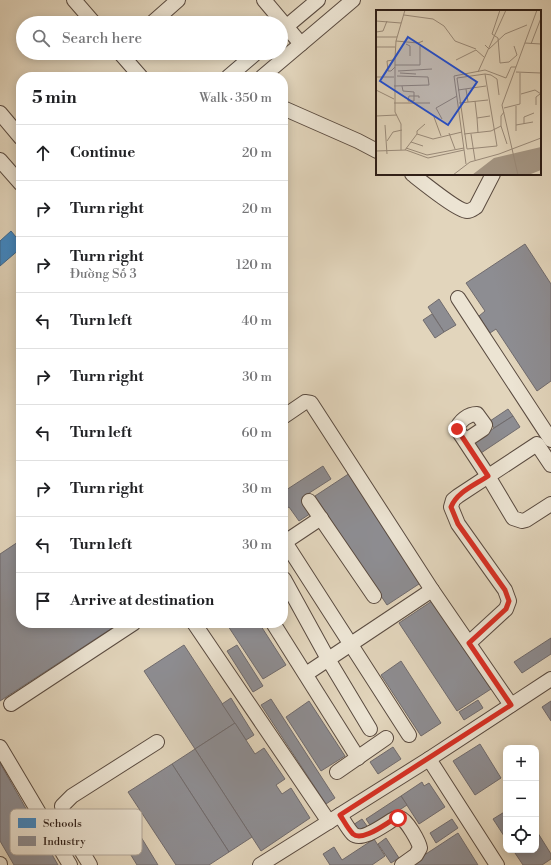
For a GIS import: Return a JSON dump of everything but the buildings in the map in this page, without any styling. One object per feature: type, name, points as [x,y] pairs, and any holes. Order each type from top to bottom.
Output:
[{"type":"street","points":[[74,0],[88,16]]},
{"type":"street","points":[[160,16],[178,0]]},
{"type":"street","points":[[264,0],[275,16]]},
{"type":"street","points":[[288,26],[318,0]]},
{"type":"street","points":[[288,55],[353,0]]},
{"type":"street","points":[[288,33],[301,44]]},
{"type":"street","points":[[126,60],[137,72]]},
{"type":"street","points":[[234,72],[248,60]]},
{"type":"street","points":[[268,72],[282,60]]},
{"type":"street","points":[[288,110],[376,150]]},
{"type":"street","points":[[0,113],[16,132]]},
{"type":"street","points":[[0,160],[16,178]]},
{"type":"street","points":[[413,175],[452,203],[467,211],[476,207],[492,175]]},
{"type":"street","points":[[458,298],[551,440]]},
{"type":"street","points":[[288,414],[305,402],[311,403],[432,590],[511,705]]},
{"type":"street","points":[[465,441],[513,518],[518,520],[526,520],[551,504]]},
{"type":"street","points":[[469,643],[506,609],[509,601],[505,590],[458,524],[451,507],[453,500],[537,444],[551,465]]},
{"type":"street","points":[[309,501],[374,596]]},
{"type":"street","points":[[288,538],[321,518]]},
{"type":"street","points":[[288,546],[409,735]]},
{"type":"street","points":[[288,586],[328,659],[370,729]]},
{"type":"street","points":[[306,674],[432,590]]},
{"type":"street","points":[[11,704],[126,628]]},
{"type":"street","points":[[198,628],[335,818],[357,836],[369,834],[394,819],[398,818],[405,822],[420,848],[416,855],[402,865]]},
{"type":"street","points":[[276,628],[358,758]]},
{"type":"street","points":[[260,865],[429,759],[551,679]]},
{"type":"street","points":[[337,772],[386,738]]},
{"type":"street","points":[[63,809],[62,806],[72,796],[157,742]]},
{"type":"street","points":[[0,747],[37,809]]},
{"type":"street","points":[[429,759],[497,865]]},
{"type":"street","points":[[64,855],[70,865]]},
{"type":"street","points":[[84,855],[90,865]]},
{"type":"route","points":[[398,818],[369,834],[357,836],[351,831],[340,815],[511,705],[469,643],[506,609],[509,601],[505,590],[458,524],[451,507],[453,500],[488,476],[457,429]]}]
